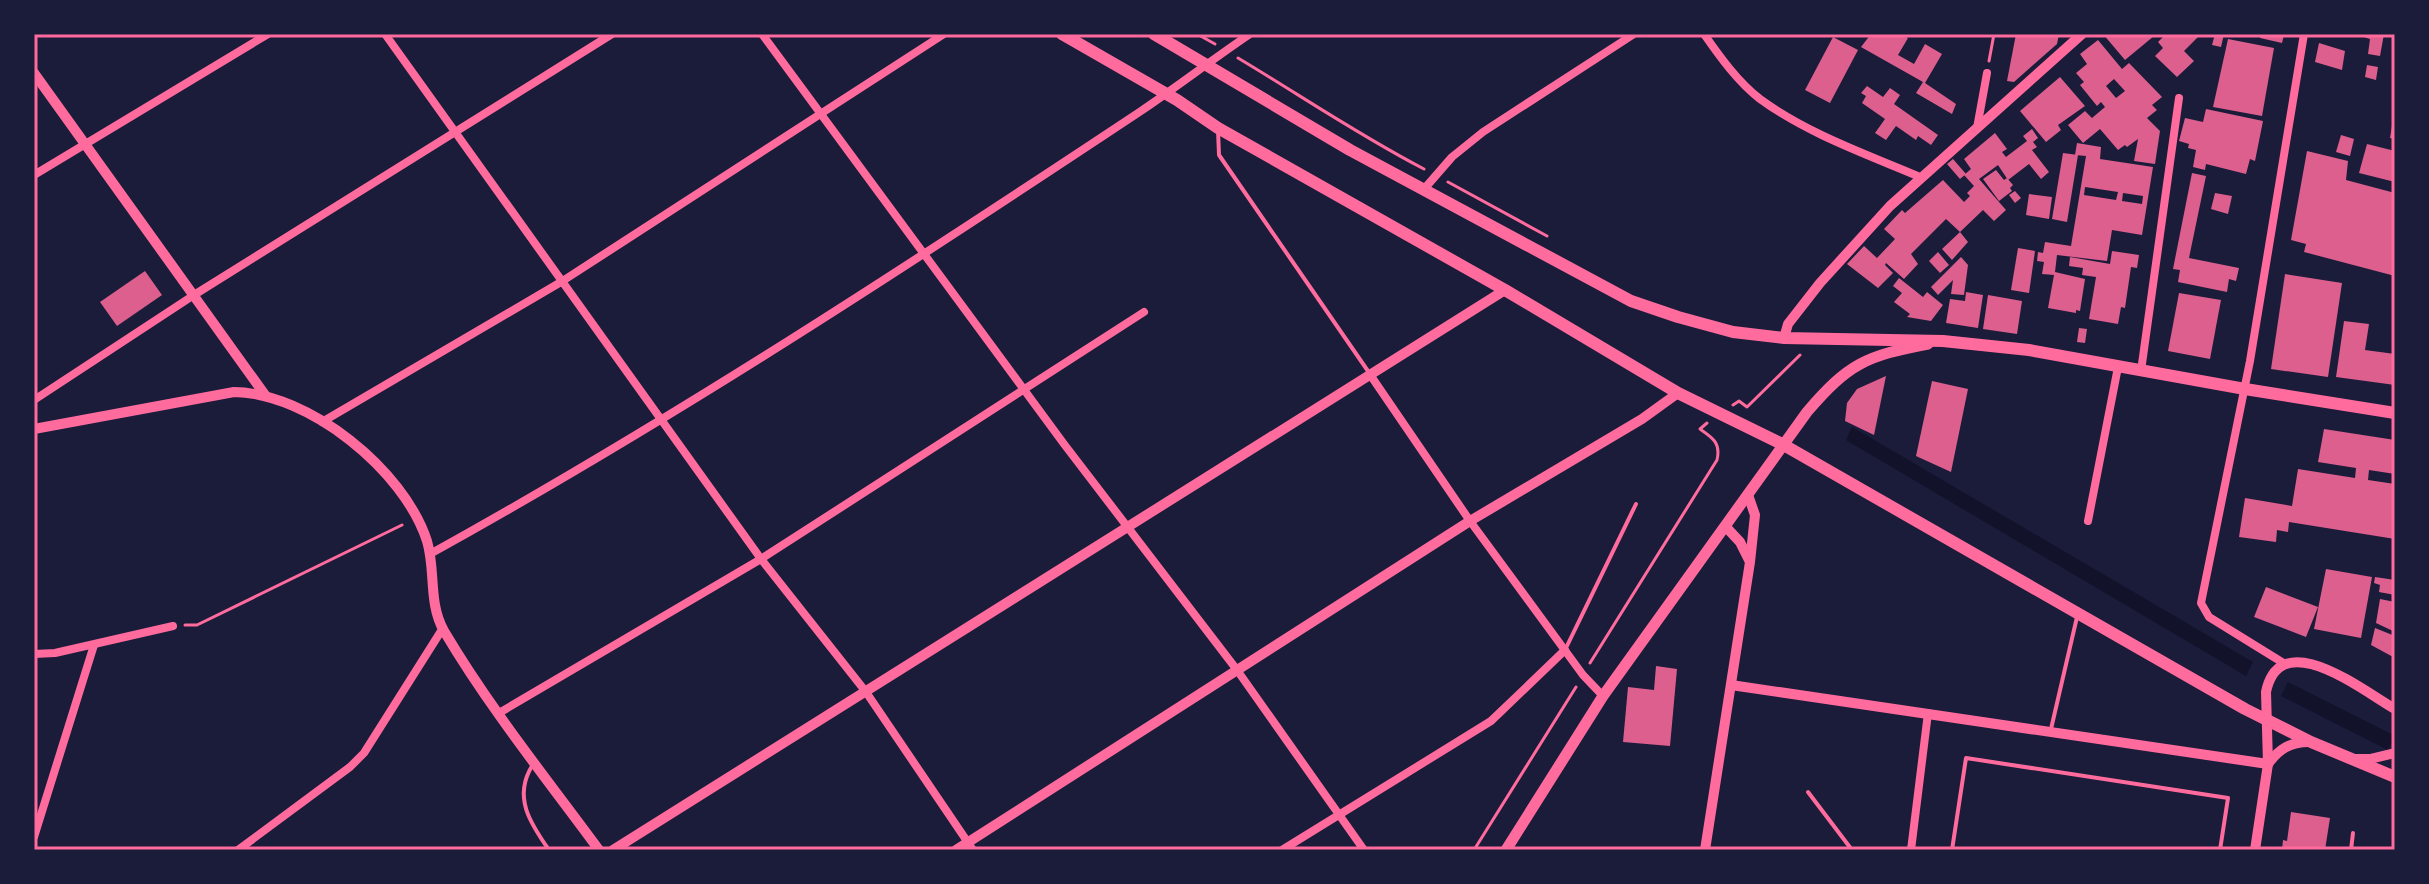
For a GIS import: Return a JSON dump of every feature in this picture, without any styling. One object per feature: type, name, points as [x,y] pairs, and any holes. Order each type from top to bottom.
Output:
[{"type":"main road","points":[[1062,34],[1218,128],[1505,290],[1678,393],[1782,444],[2266,720],[2395,777]]},
{"type":"main road","points":[[1154,34],[1350,150],[1631,301],[1678,317],[1733,332],[1784,338],[1943,341],[2029,350],[2395,413]]},
{"type":"main road","points":[[1506,850],[1603,696],[1726,527],[1782,444],[1822,394],[1864,361],[1884,353],[1943,341]]},
{"type":"street","points":[[34,175],[268,34]]},
{"type":"street","points":[[385,34],[761,559],[866,692],[970,846]]},
{"type":"street","points":[[34,400],[194,295],[612,34]]},
{"type":"street","points":[[762,34],[1023,390],[1237,670],[1364,850]]},
{"type":"street","points":[[322,422],[561,282],[944,34]]},
{"type":"street","points":[[430,554],[662,418],[922,254],[1165,94],[1250,34]]},
{"type":"street","points":[[1425,188],[1435,174],[1483,132],[1634,34]]},
{"type":"street","points":[[1704,34],[1722,59],[1759,98],[1813,131],[1920,177]]},
{"type":"street","points":[[1784,338],[1788,324],[1870,226],[1920,177],[2082,34]]},
{"type":"street","points":[[2285,664],[2209,617],[2201,603],[2245,389],[2304,34]]},
{"type":"street","points":[[34,73],[265,395]]},
{"type":"street","points":[[1977,129],[1987,73]]},
{"type":"street","points":[[2141,371],[2179,98]]},
{"type":"street","points":[[613,850],[1505,290]]},
{"type":"street","points":[[499,713],[761,559],[1144,312]]},
{"type":"street","points":[[2088,521],[2118,367]]},
{"type":"street","points":[[1371,376],[1470,521],[1583,675],[1603,696]]},
{"type":"street","points":[[34,429],[219,393],[249,392],[296,407],[357,448],[401,493],[417,518],[430,554],[434,600],[443,628],[499,713],[599,850]]},
{"type":"street","points":[[956,850],[970,846],[1237,670],[1470,521],[1642,419],[1678,393]]},
{"type":"street","points":[[1705,850],[1750,562],[1755,515],[1748,495]]},
{"type":"street","points":[[1726,527],[1746,550],[1750,562]]},
{"type":"street","points":[[34,654],[55,653],[173,626]]},
{"type":"street","points":[[238,850],[350,767],[364,753],[443,628]]},
{"type":"street","points":[[34,837],[94,645]]},
{"type":"street","points":[[1282,850],[1491,721],[1565,650]]},
{"type":"street","points":[[2255,850],[2268,764],[2268,684],[2278,669],[2300,661],[2321,666],[2395,709]]},
{"type":"street","points":[[1731,685],[2268,764]]},
{"type":"street","points":[[1911,850],[1928,713]]},
{"type":"street","points":[[2268,764],[2285,746],[2311,742]]},
{"type":"street","points":[[2353,759],[2370,759],[2395,753]]},
{"type":"lane","points":[[1218,128],[1219,155],[1371,376]]},
{"type":"lane","points":[[1565,650],[1636,504]]},
{"type":"lane","points":[[2051,731],[2078,613]]},
{"type":"lane","points":[[1952,850],[1966,758],[2228,798],[2220,850]]},
{"type":"lane","points":[[535,762],[524,779],[523,803],[531,824],[549,850]]},
{"type":"lane","points":[[1808,792],[1852,850]]},
{"type":"lane","points":[[2351,850],[2353,833]]},
{"type":"path","points":[[1197,34],[1342,120],[1377,145],[1557,242]]},
{"type":"path","points":[[1987,73],[1994,34]]},
{"type":"path","points":[[1474,850],[1717,460],[1719,449],[1716,440],[1700,429],[1739,401],[1747,407],[1817,339]]},
{"type":"path","points":[[173,626],[197,625],[417,518]]},
{"type":"shaded area","points":[[1852,427],[2253,662],[2246,676],[1846,440]]},
{"type":"shaded area","points":[[2288,682],[2395,736],[2388,750],[2281,696]]},
{"type":"building","points":[[1871,34],[1900,34],[1908,38],[1898,55],[1914,64],[1925,44],[1942,54],[1925,83],[1956,104],[1952,114],[1916,93],[1923,82],[1861,47]]},
{"type":"building","points":[[2016,34],[2059,34],[2057,44],[2014,82],[2007,81]]},
{"type":"building","points":[[2103,34],[2152,34],[2154,36],[2125,60]]},
{"type":"building","points":[[2166,34],[2201,34],[2184,51],[2194,61],[2177,77],[2155,56],[2163,48],[2158,42]]},
{"type":"building","points":[[2215,34],[2224,34],[2221,47],[2212,45]]},
{"type":"building","points":[[2260,34],[2284,35],[2282,43],[2260,38]]},
{"type":"building","points":[[2354,34],[2384,34],[2380,56],[2368,54],[2370,39]]},
{"type":"building","points":[[1833,37],[1858,50],[1830,103],[1805,90]]},
{"type":"building","points":[[2228,39],[2274,48],[2262,116],[2213,107]]},
{"type":"building","points":[[2098,40],[2122,69],[2129,63],[2162,97],[2152,105],[2157,110],[2147,118],[2160,131],[2155,164],[2134,161],[2138,139],[2118,150],[2100,129],[2083,143],[2068,125],[2085,111],[2092,118],[2105,107],[2101,102],[2097,106],[2080,85],[2084,82],[2076,73],[2087,64],[2080,54]],"holes":[[[2114,79],[2125,91],[2116,98],[2106,86]]]},
{"type":"building","points":[[2319,43],[2345,51],[2342,70],[2315,62]]},
{"type":"building","points":[[2367,65],[2378,67],[2376,80],[2365,77]]},
{"type":"building","points":[[2060,77],[2085,106],[2058,125],[2061,130],[2046,142],[2020,111]]},
{"type":"building","points":[[1867,86],[1883,97],[1890,88],[1900,95],[1894,104],[1938,135],[1931,145],[1918,136],[1916,140],[1896,126],[1886,140],[1875,133],[1885,119],[1862,103],[1866,96],[1861,93]]},
{"type":"building","points":[[2206,109],[2263,121],[2255,161],[2250,159],[2246,174],[2206,164],[2205,170],[2193,167],[2196,150],[2179,141],[2185,118],[2203,122]]},
{"type":"building","points":[[2395,120],[2395,139],[2390,138]]},
{"type":"building","points":[[2032,129],[2038,138],[2033,142],[2037,147],[2032,150],[2049,172],[2041,179],[2029,164],[2008,180],[1998,165],[1979,179],[2006,210],[1994,221],[1983,210],[1960,232],[1946,219],[1911,254],[1918,264],[1904,279],[1886,263],[1893,273],[1878,288],[1847,264],[1864,246],[1877,258],[1895,239],[1884,229],[1902,210],[1905,213],[1943,180],[1964,202],[1974,186],[1964,175],[1971,169],[1964,159],[1995,133],[2007,149],[2002,152],[2006,157],[2027,141],[2023,136]]},
{"type":"building","points":[[2341,135],[2354,139],[2350,156],[2336,152]]},
{"type":"building","points":[[2077,143],[2101,147],[2100,159],[2153,167],[2142,235],[2112,230],[2107,261],[2057,255],[2055,272],[2085,279],[2080,311],[2076,310],[2076,313],[2048,308],[2054,275],[2042,274],[2044,262],[2037,261],[2038,252],[2043,253],[2045,242],[2071,246],[2086,156],[2075,155]],"holes":[[[2085,187],[2118,192],[2116,200],[2084,195]],[[2123,193],[2143,196],[2142,204],[2122,201]]]},
{"type":"building","points":[[2367,144],[2395,151],[2395,182],[2359,173]]},
{"type":"building","points":[[2307,151],[2348,161],[2346,180],[2395,193],[2395,276],[2304,252],[2306,244],[2291,240]]},
{"type":"building","points":[[2063,153],[2078,155],[2067,222],[2052,219]]},
{"type":"building","points":[[1953,159],[1966,174],[1960,179],[1947,164]]},
{"type":"building","points":[[1996,170],[2013,185],[2010,188],[2012,191],[1999,201],[1983,179]]},
{"type":"building","points":[[2192,173],[2206,176],[2189,258],[2239,268],[2236,281],[2229,279],[2227,292],[2178,282],[2180,270],[2173,269]]},
{"type":"building","points":[[2015,191],[2021,198],[2015,203],[2009,195]]},
{"type":"building","points":[[2215,193],[2232,196],[2228,214],[2211,209]]},
{"type":"building","points":[[2029,194],[2052,197],[2049,219],[2026,215]]},
{"type":"building","points":[[1960,232],[1968,242],[1952,260],[1942,249]]},
{"type":"building","points":[[2018,248],[2035,251],[2029,293],[2011,290]]},
{"type":"building","points":[[2112,251],[2139,255],[2137,268],[2131,267],[2125,308],[2121,307],[2118,324],[2089,319],[2096,277],[2082,275],[2083,268],[2069,266],[2070,257],[2110,264]]},
{"type":"building","points":[[1938,252],[1949,265],[1940,273],[1929,261]]},
{"type":"building","points":[[1961,257],[1968,265],[1964,295],[1951,294],[1953,280],[1938,295],[1931,287]]},
{"type":"building","points":[[145,271],[162,295],[117,326],[100,302]]},
{"type":"building","points":[[2285,274],[2342,283],[2328,377],[2271,369]]},
{"type":"building","points":[[1899,278],[1923,297],[1927,292],[1943,305],[1931,321],[1907,317],[1910,314],[1894,302],[1902,293],[1893,286]]},
{"type":"building","points":[[1966,292],[1983,295],[1978,328],[1946,323],[1950,299],[1965,301]]},
{"type":"building","points":[[2179,293],[2221,300],[2210,359],[2168,351]]},
{"type":"building","points":[[1988,295],[2022,301],[2017,334],[1983,329]]},
{"type":"building","points":[[2344,321],[2369,324],[2365,350],[2395,354],[2395,385],[2336,377]]},
{"type":"building","points":[[2079,328],[2087,329],[2085,343],[2077,342]]},
{"type":"building","points":[[1886,376],[1874,435],[1845,421],[1847,403],[1857,389]]},
{"type":"building","points":[[1932,381],[1968,389],[1951,472],[1916,456]]},
{"type":"building","points":[[2324,429],[2395,440],[2395,474],[2369,470],[2368,480],[2395,484],[2395,539],[2289,522],[2288,532],[2277,530],[2276,542],[2239,537],[2245,498],[2292,506],[2298,469],[2355,478],[2356,468],[2318,462]]},
{"type":"building","points":[[2326,569],[2372,577],[2361,638],[2314,629]]},
{"type":"building","points":[[2375,577],[2395,580],[2395,595],[2379,592],[2380,585],[2374,583]]},
{"type":"building","points":[[2266,587],[2318,607],[2306,637],[2254,617]]},
{"type":"building","points":[[2380,599],[2395,602],[2395,632],[2376,623]]},
{"type":"building","points":[[2375,628],[2395,636],[2395,658],[2371,645]]},
{"type":"building","points":[[1656,666],[1677,669],[1670,746],[1623,742],[1628,687],[1654,690]]},
{"type":"building","points":[[2291,812],[2330,818],[2325,850],[2282,850],[2283,840],[2287,841]]}]
